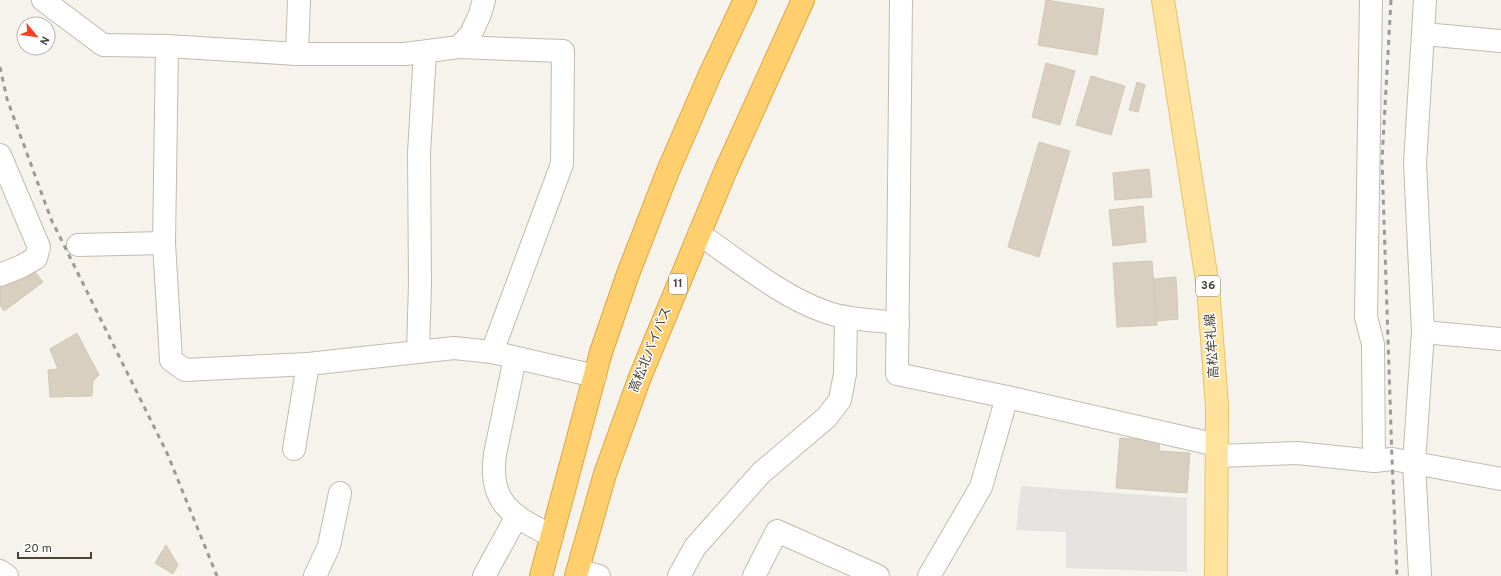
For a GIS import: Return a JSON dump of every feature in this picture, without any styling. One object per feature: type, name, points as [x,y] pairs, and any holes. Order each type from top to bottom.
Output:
[{"type":"highway","points":[[542,576],[601,352],[628,274],[668,171],[711,72],[745,0]]},
{"type":"highway","name":"高松北バイパス","points":[[577,573],[607,466],[640,377],[699,234],[758,98],[803,0]]},
{"type":"main road","name":"高松牟礼線","points":[[1163,0],[1208,287],[1217,406],[1216,576]]},
{"type":"street","points":[[297,54],[299,0]]},
{"type":"street","points":[[459,47],[471,34],[480,14],[484,0]]},
{"type":"street","points":[[901,0],[897,374],[1007,397],[1217,450],[1298,453],[1374,461],[1392,459],[1501,479]]},
{"type":"street","points":[[1371,0],[1366,317],[1373,344],[1374,461]]},
{"type":"street","points":[[1420,576],[1414,463],[1422,332],[1415,162],[1425,0]]},
{"type":"street","points":[[49,2],[103,45],[167,46],[297,54],[405,54],[459,47],[563,51],[562,164],[492,352]]},
{"type":"street","points":[[1424,34],[1501,41]]},
{"type":"street","points":[[167,46],[164,243],[171,360],[185,370],[308,364],[454,348],[492,352],[595,376]]},
{"type":"street","points":[[418,352],[420,283],[419,154],[424,52]]},
{"type":"street","points":[[0,155],[39,247],[36,258],[22,266],[0,275]]},
{"type":"street","points":[[699,234],[782,291],[823,311],[846,318],[898,323]]},
{"type":"street","points":[[78,245],[164,243]]},
{"type":"street","points":[[679,576],[695,547],[761,473],[827,417],[840,400],[845,374],[846,318]]},
{"type":"street","points":[[1422,332],[1501,339]]},
{"type":"street","points":[[514,358],[493,469],[494,482],[506,508],[552,536]]},
{"type":"street","points":[[294,449],[308,364]]},
{"type":"street","points":[[929,576],[981,487],[1007,397]]},
{"type":"street","points":[[315,576],[329,546],[340,493]]},
{"type":"street","points":[[484,576],[517,516]]},
{"type":"street","points":[[754,576],[777,530],[878,576]]},
{"type":"street","points":[[0,571],[7,576]]},
{"type":"street","points":[[577,573],[599,576]]},
{"type":"shaded area","points":[[1021,486],[1187,498],[1187,572],[1066,568],[1066,532],[1016,530]]},
{"type":"building","points":[[1046,0],[1104,9],[1097,55],[1038,45]]},
{"type":"building","points":[[1046,63],[1075,71],[1060,125],[1032,117]]},
{"type":"building","points":[[1091,76],[1125,86],[1111,135],[1076,125]]},
{"type":"building","points":[[1137,82],[1145,85],[1138,112],[1129,110]]},
{"type":"building","points":[[1039,142],[1070,151],[1039,257],[1008,247]]},
{"type":"building","points":[[1149,169],[1152,197],[1115,200],[1113,173]]},
{"type":"building","points":[[1143,206],[1146,242],[1113,246],[1109,210]]},
{"type":"building","points":[[1152,261],[1157,325],[1117,327],[1113,263]]},
{"type":"building","points":[[29,264],[43,282],[4,311],[0,305],[0,286]]},
{"type":"building","points":[[1176,277],[1178,319],[1156,321],[1154,279]]},
{"type":"building","points":[[77,333],[99,375],[93,381],[92,396],[50,397],[48,370],[58,369],[50,349]]},
{"type":"building","points":[[1120,438],[1160,441],[1159,451],[1190,453],[1187,493],[1116,488]]},
{"type":"building","points":[[166,545],[178,565],[173,574],[155,563]]},
{"type":"railway","points":[[1391,0],[1382,160],[1397,576]]},
{"type":"railway","points":[[0,67],[7,99],[51,219],[167,453],[217,576]]}]
